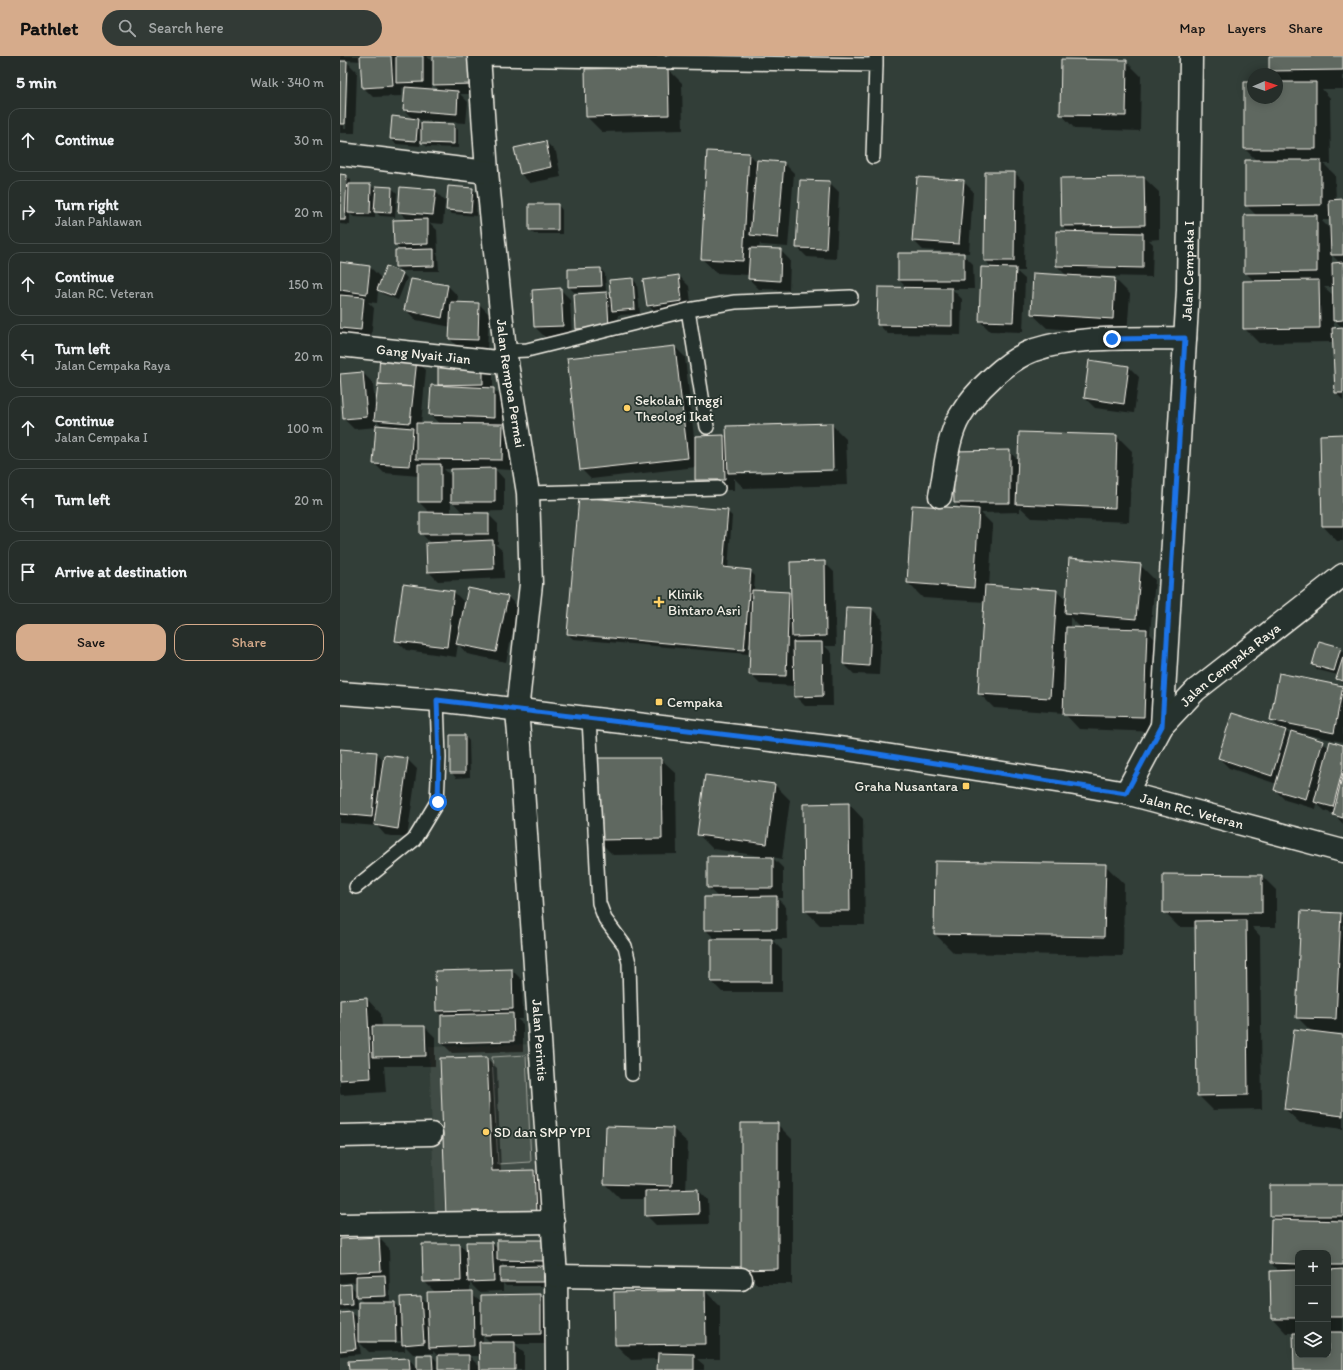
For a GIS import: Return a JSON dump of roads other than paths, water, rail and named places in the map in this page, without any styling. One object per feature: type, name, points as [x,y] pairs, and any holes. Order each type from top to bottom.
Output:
[{"type":"street","name":"Jalan Cempaka I","points":[[1162,726],[1188,290],[1191,56]]},
{"type":"street","name":"Jalan Rempoa Permai","points":[[480,58],[487,172],[506,357],[528,494],[531,584],[517,710]]},
{"type":"street","points":[[340,154],[487,172]]},
{"type":"street","points":[[940,496],[953,433],[959,416],[980,388],[1011,363],[1033,350],[1062,344],[1112,339],[1185,338]]},
{"type":"street","name":"Gang Nyait Jian","points":[[340,345],[506,357]]},
{"type":"street","name":"Jalan Cempaka Raya","points":[[1126,793],[1162,726],[1196,690],[1343,575]]},
{"type":"street","name":"Jalan RC. Veteran","points":[[340,693],[437,700],[846,749],[1126,793],[1343,851]]},
{"type":"street","name":"Jalan Perintis","points":[[517,710],[556,1276],[557,1370]]},
{"type":"street","points":[[340,1136],[431,1134]]},
{"type":"street","points":[[340,1225],[552,1222]]},
{"type":"street","points":[[556,1276],[741,1280]]},
{"type":"lane","points":[[480,58],[876,60],[873,157]]},
{"type":"lane","points":[[506,357],[527,350],[688,310],[735,302],[851,297]]},
{"type":"lane","points":[[688,310],[707,428]]},
{"type":"lane","points":[[528,494],[718,488]]},
{"type":"lane","points":[[356,887],[414,840],[438,802],[439,758],[437,700]]},
{"type":"lane","points":[[589,719],[599,903],[605,919],[625,946],[629,963],[632,1074]]},
{"type":"place","name":"Sekolah Tinggi Theologi Ikat","points":[[627,408]]},
{"type":"place","name":"Klinik Bintaro Asri","points":[[659,602]]},
{"type":"place","name":"Cempaka","points":[[659,702]]},
{"type":"place","name":"Graha Nusantara","points":[[966,786]]},
{"type":"place","name":"SD dan SMP YPI","points":[[486,1132]]}]
